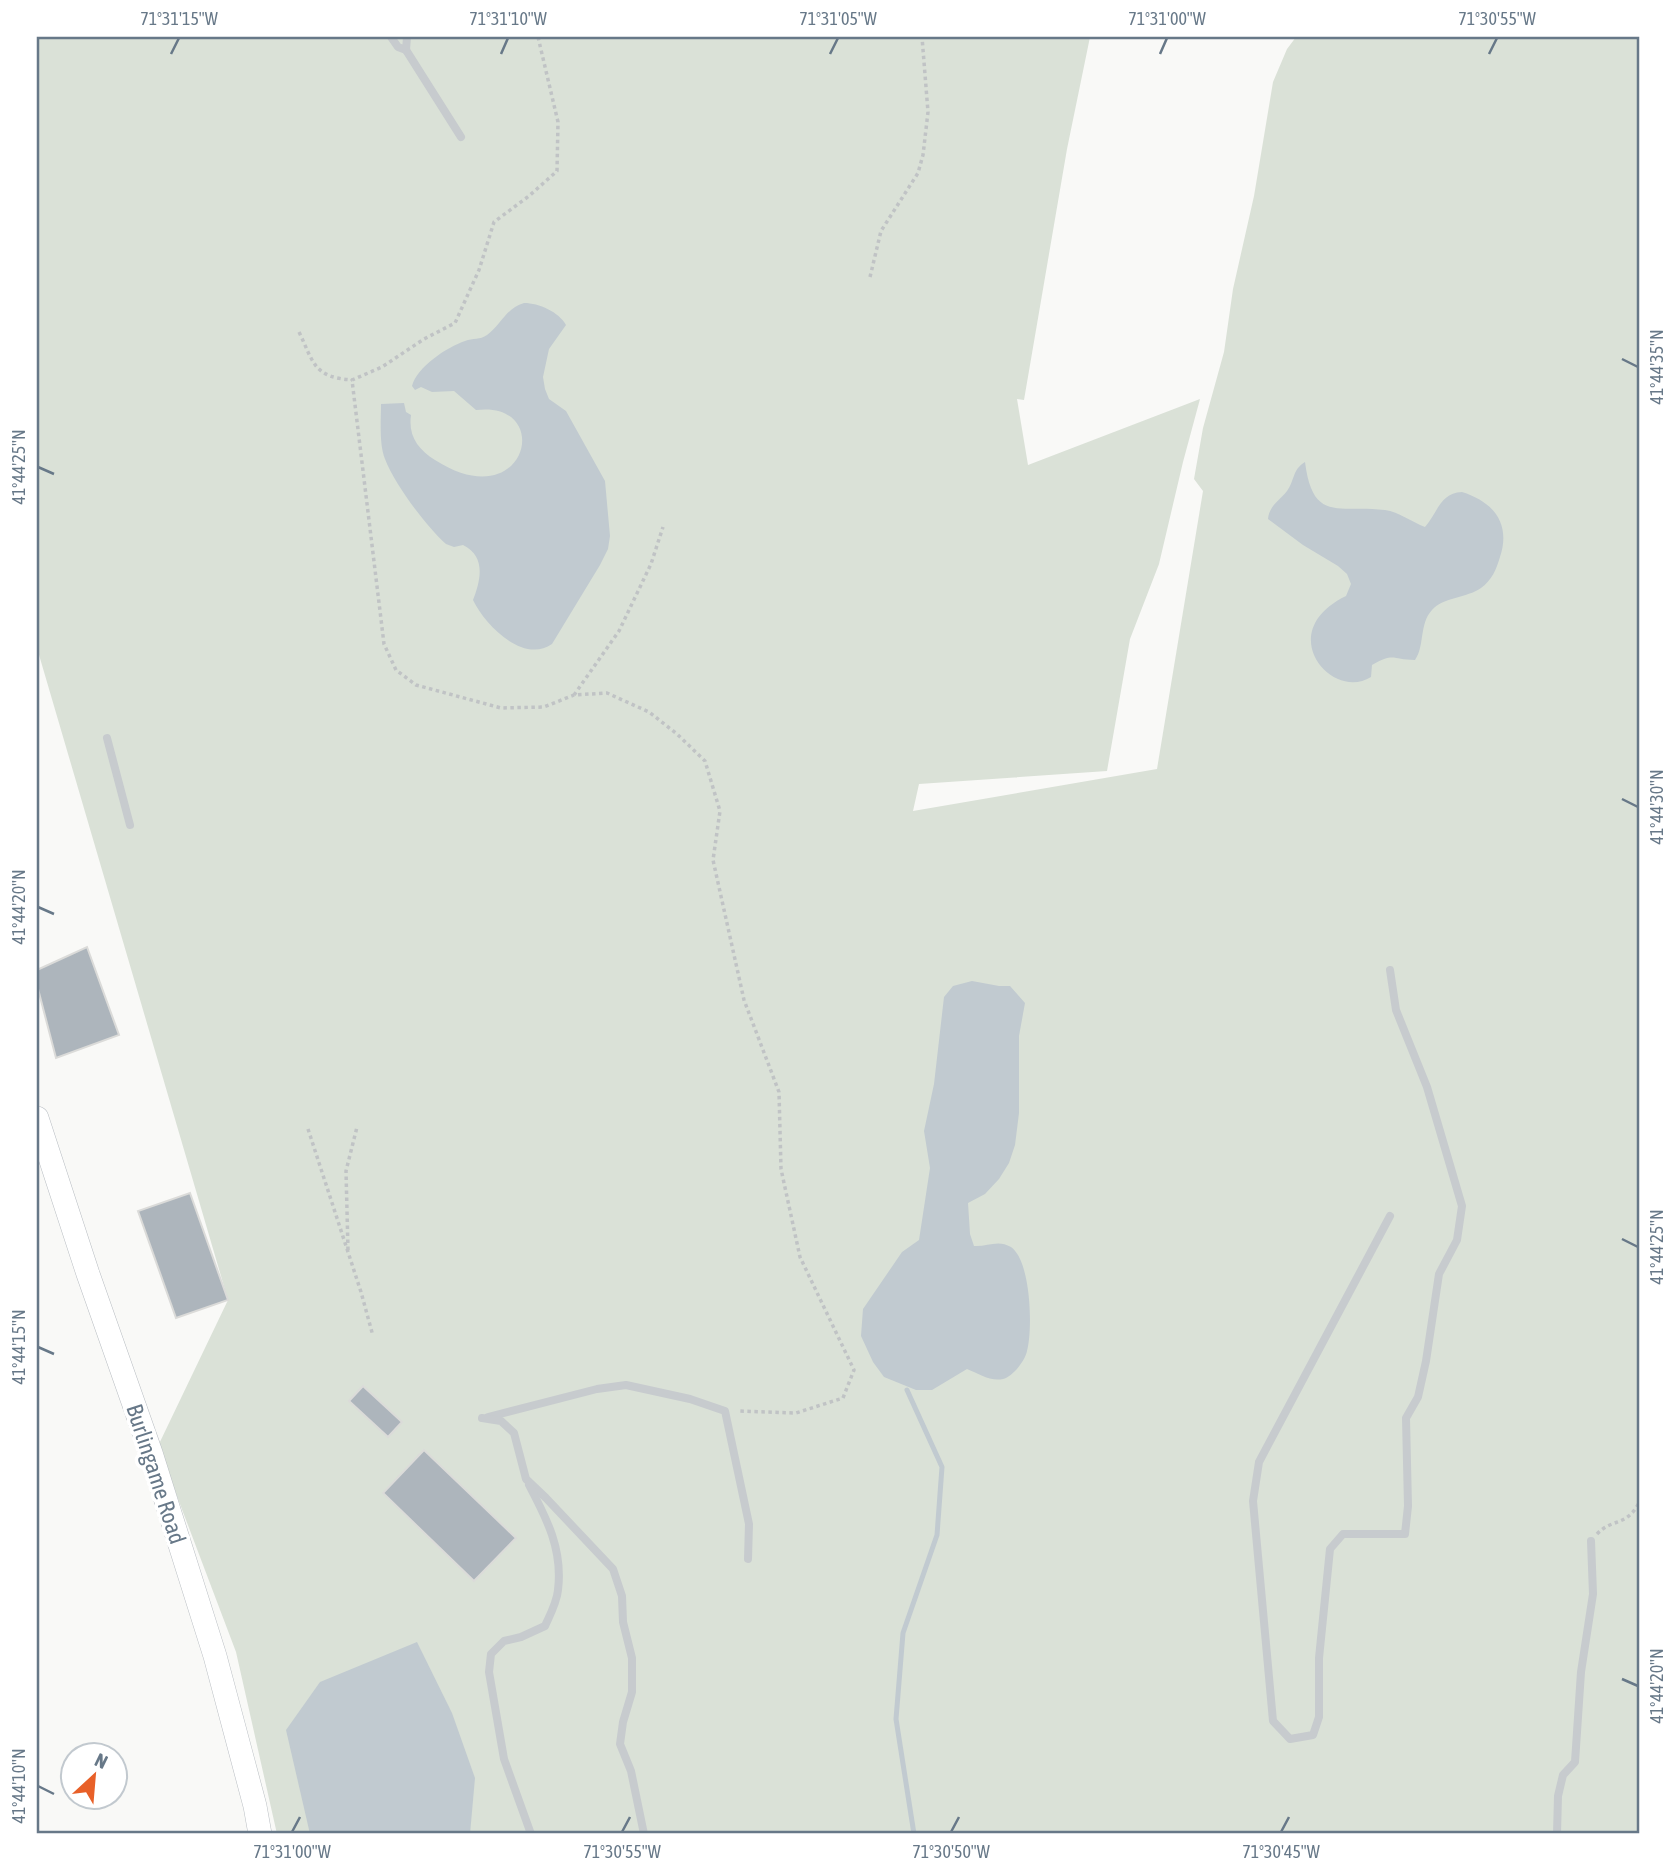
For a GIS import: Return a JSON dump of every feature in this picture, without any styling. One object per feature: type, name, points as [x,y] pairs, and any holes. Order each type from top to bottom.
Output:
[{"type":"street","name":"Burlingame Road","points":[[37,1118],[215,1656],[256,1807],[260,1834]]},
{"type":"lane","points":[[391,37],[398,47],[406,50]]},
{"type":"lane","points":[[407,37],[406,50],[461,137]]},
{"type":"lane","points":[[107,738],[130,825]]},
{"type":"lane","points":[[1390,970],[1396,1010],[1427,1087],[1462,1206],[1457,1240],[1439,1274],[1418,1397],[1406,1418],[1408,1506],[1405,1534],[1343,1534],[1330,1549],[1318,1658],[1319,1717],[1313,1735],[1290,1739],[1273,1721],[1253,1501],[1259,1461],[1390,1216]]},
{"type":"lane","points":[[531,1834],[504,1759],[489,1672],[491,1654],[504,1641],[545,1626],[558,1591],[558,1548],[547,1519],[526,1479],[514,1433],[501,1420],[482,1418],[597,1388],[626,1385],[679,1396],[725,1411],[749,1524],[748,1559]]},
{"type":"lane","points":[[526,1479],[613,1569],[622,1597],[623,1622],[632,1658],[632,1692],[620,1744],[631,1771],[644,1834]]},
{"type":"lane","points":[[1558,1834],[1558,1796],[1563,1775],[1575,1762],[1581,1672],[1593,1594],[1591,1541]]},
{"type":"path","points":[[299,332],[315,368],[334,379],[352,380],[382,367],[424,339],[455,323],[479,271],[494,222],[557,171],[558,122],[538,37]]},
{"type":"path","points":[[870,277],[881,231],[918,173],[923,155],[928,112],[922,37]]},
{"type":"path","points":[[352,380],[384,644],[396,670],[416,685],[501,708],[544,707],[574,695],[607,693],[649,712],[705,761],[720,811],[713,860],[744,1000],[779,1093],[781,1169],[800,1257],[854,1370],[843,1398],[796,1413],[725,1411]]},
{"type":"path","points":[[574,695],[619,631],[651,564],[663,527]]},
{"type":"path","points":[[348,1254],[346,1171],[357,1127]]},
{"type":"path","points":[[308,1129],[373,1336]]},
{"type":"path","points":[[1591,1541],[1603,1528],[1627,1520],[1639,1503]]},
{"type":"shaded area","points":[[37,37],[1090,37],[1067,149],[1024,400],[1017,399],[1028,465],[1200,399],[1159,564],[1130,639],[1107,771],[919,784],[913,811],[1157,769],[1203,491],[1194,479],[1203,428],[1224,352],[1233,289],[1254,196],[1273,82],[1287,49],[1296,37],[1639,37],[1639,1834],[277,1834],[236,1652],[158,1446],[228,1300],[37,648]]},
{"type":"shaded area","points":[[524,303],[548,309],[566,325],[549,349],[543,377],[545,389],[549,399],[566,411],[605,481],[610,536],[608,549],[600,565],[552,644],[541,649],[517,645],[506,639],[486,620],[473,600],[480,569],[475,555],[463,545],[454,547],[446,544],[421,516],[403,493],[390,469],[383,453],[381,439],[381,404],[404,403],[406,412],[411,415],[413,436],[435,460],[466,474],[491,476],[509,467],[520,453],[522,437],[516,422],[501,412],[476,410],[454,391],[432,392],[421,387],[415,390],[412,386],[420,372],[442,353],[468,340],[487,335],[508,313]]},
{"type":"shaded area","points":[[1305,462],[1314,495],[1331,507],[1390,511],[1425,527],[1444,500],[1462,492],[1483,502],[1497,516],[1503,534],[1503,545],[1493,574],[1481,588],[1442,602],[1432,610],[1425,622],[1415,660],[1385,659],[1372,665],[1371,677],[1356,682],[1340,680],[1326,672],[1316,659],[1311,644],[1313,627],[1324,611],[1346,596],[1351,584],[1347,574],[1338,566],[1268,519],[1273,507],[1290,487],[1298,468]]},
{"type":"shaded area","points":[[972,981],[1010,986],[1025,1003],[1019,1036],[1019,1113],[1015,1145],[1009,1163],[999,1179],[985,1194],[968,1203],[970,1234],[974,1246],[997,1243],[1011,1247],[1023,1266],[1029,1296],[1029,1341],[1024,1359],[1003,1379],[984,1377],[967,1369],[932,1390],[916,1390],[884,1377],[873,1362],[861,1336],[863,1309],[902,1252],[919,1240],[930,1168],[924,1131],[934,1084],[944,997],[953,986]]},
{"type":"shaded area","points":[[417,1642],[452,1713],[475,1778],[470,1834],[310,1834],[286,1730],[320,1682]]},
{"type":"building","points":[[87,947],[119,1035],[56,1058],[37,985],[37,970]]},
{"type":"building","points":[[190,1193],[228,1300],[176,1318],[138,1211]]},
{"type":"building","points":[[363,1386],[402,1422],[388,1437],[349,1401]]},
{"type":"building","points":[[424,1450],[516,1538],[474,1581],[383,1493]]},
{"type":"waterway","points":[[907,1390],[942,1467],[937,1535],[903,1633],[896,1719],[914,1834]]}]
